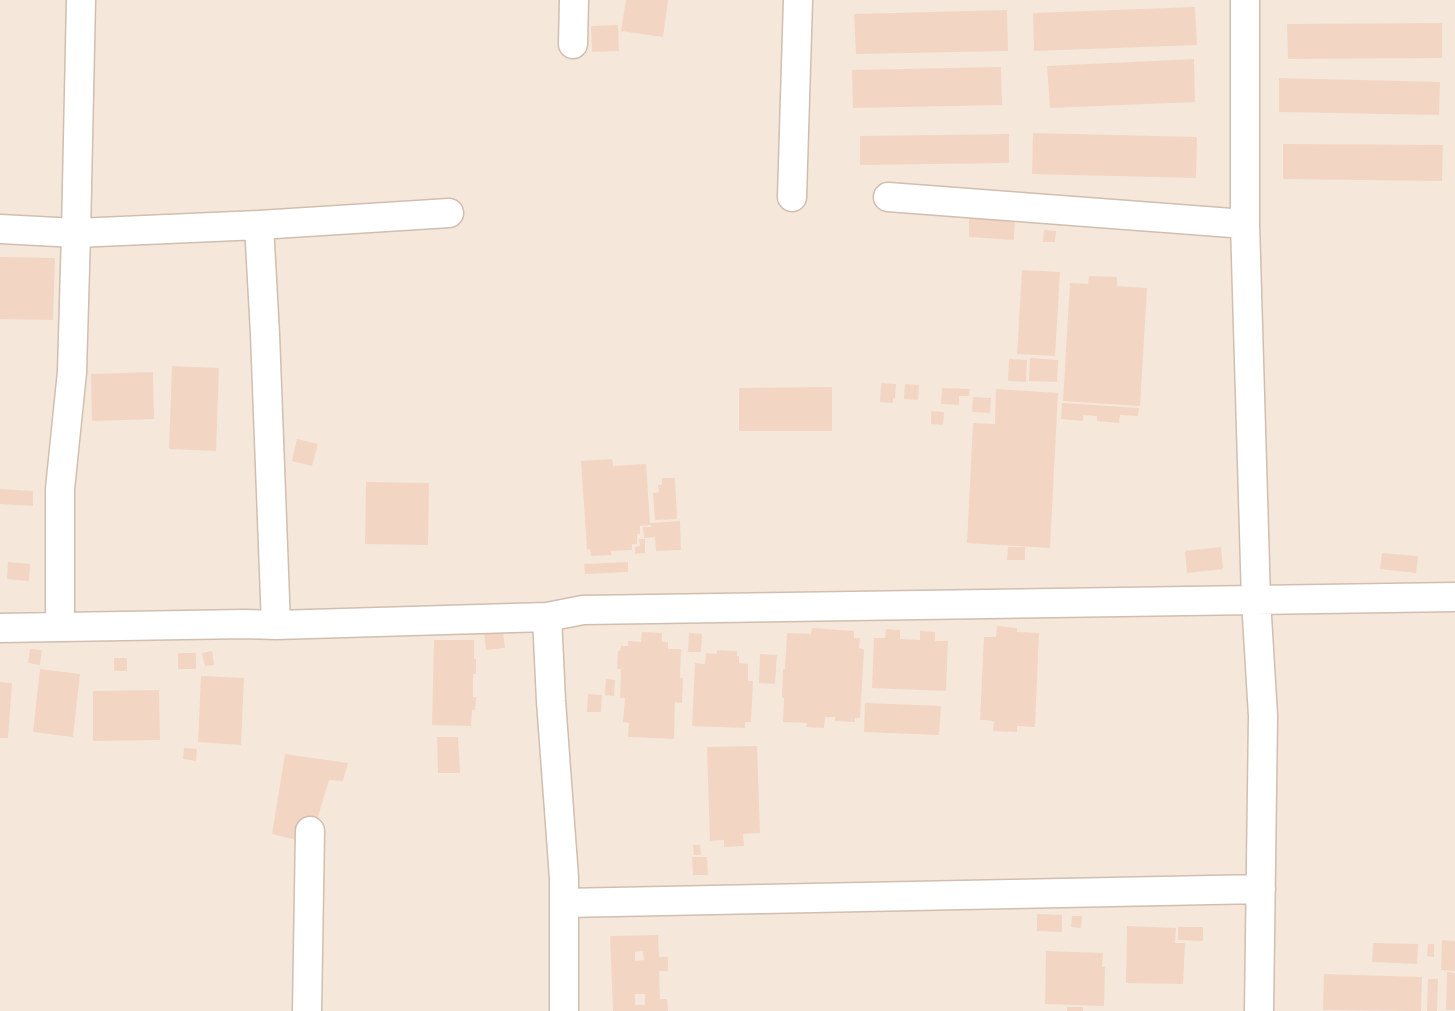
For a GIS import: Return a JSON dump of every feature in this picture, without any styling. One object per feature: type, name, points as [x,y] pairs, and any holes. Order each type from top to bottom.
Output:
[{"type":"street","points":[[60,627],[60,489],[72,372],[81,0]]},
{"type":"street","points":[[573,0],[573,44]]},
{"type":"street","points":[[792,197],[798,0]]},
{"type":"street","points":[[1245,0],[1245,224],[1256,600],[1263,716],[1259,1011]]},
{"type":"street","points":[[888,197],[1245,224]]},
{"type":"street","points":[[0,229],[76,232],[259,225],[449,213]]},
{"type":"street","points":[[259,225],[276,625]]},
{"type":"street","points":[[0,628],[276,625],[547,617],[583,610],[1455,597]]},
{"type":"street","points":[[547,617],[551,713],[564,878],[564,1011]]},
{"type":"street","points":[[307,1011],[310,831]]},
{"type":"street","points":[[564,903],[1261,889]]},
{"type":"shaded area","points":[[0,0],[1455,0],[1455,1011],[0,1011]]},
{"type":"building","points":[[626,0],[668,0],[663,37],[621,31]]},
{"type":"building","points":[[1195,7],[1197,45],[1034,51],[1033,13]]},
{"type":"building","points":[[1007,10],[1008,51],[856,54],[854,14]]},
{"type":"building","points":[[1442,23],[1442,58],[1288,59],[1287,24]]},
{"type":"building","points":[[618,25],[619,51],[592,52],[591,26]]},
{"type":"building","points":[[1194,59],[1195,102],[1050,108],[1047,66]]},
{"type":"building","points":[[1001,67],[1002,105],[853,108],[852,70]]},
{"type":"building","points":[[1279,78],[1440,82],[1439,115],[1279,112]]},
{"type":"building","points":[[1033,133],[1197,137],[1196,178],[1032,174]]},
{"type":"building","points":[[1009,134],[1009,163],[860,165],[860,136]]},
{"type":"building","points":[[1283,144],[1443,145],[1442,181],[1283,179]]},
{"type":"building","points":[[969,216],[1015,218],[1014,240],[969,237]]},
{"type":"building","points":[[1044,230],[1056,231],[1055,242],[1043,242]]},
{"type":"building","points":[[0,257],[55,258],[53,320],[0,319]]},
{"type":"building","points":[[1022,270],[1060,272],[1055,356],[1017,354]]},
{"type":"building","points":[[1089,276],[1117,277],[1117,286],[1147,288],[1140,406],[1063,401],[1070,283],[1088,284]]},
{"type":"building","points":[[1030,358],[1058,360],[1057,382],[1029,381]]},
{"type":"building","points":[[1009,359],[1027,360],[1026,382],[1008,381]]},
{"type":"building","points":[[172,366],[219,368],[216,451],[169,449]]},
{"type":"building","points":[[153,372],[154,419],[92,421],[91,374]]},
{"type":"building","points":[[881,383],[896,384],[893,403],[880,402]]},
{"type":"building","points":[[905,384],[919,385],[918,400],[904,399]]},
{"type":"building","points":[[832,387],[832,431],[739,431],[739,388]]},
{"type":"building","points":[[942,388],[970,389],[969,396],[959,396],[959,405],[941,404]]},
{"type":"building","points":[[996,389],[1058,393],[1050,548],[967,543],[973,423],[995,424]]},
{"type":"building","points":[[973,397],[991,398],[990,413],[972,412]]},
{"type":"building","points":[[1062,403],[1139,408],[1138,416],[1120,415],[1119,423],[1097,421],[1097,416],[1083,415],[1083,421],[1061,419]]},
{"type":"building","points":[[931,411],[944,412],[943,425],[931,424]]},
{"type":"building","points":[[297,439],[318,444],[312,466],[292,461]]},
{"type":"building","points":[[612,459],[613,466],[646,464],[650,523],[680,521],[681,550],[656,551],[655,537],[644,538],[643,527],[651,527],[651,525],[640,526],[637,544],[632,544],[632,550],[611,551],[611,555],[591,556],[590,549],[587,550],[581,461]]},
{"type":"building","points":[[662,478],[675,478],[677,519],[655,520],[653,493],[659,492],[658,485],[662,485]]},
{"type":"building","points":[[366,482],[429,483],[428,545],[365,544]]},
{"type":"building","points":[[0,489],[33,491],[33,506],[0,504]]},
{"type":"building","points":[[639,539],[645,539],[645,553],[635,554],[635,547],[640,546]]},
{"type":"building","points":[[1008,547],[1025,547],[1025,560],[1007,560]]},
{"type":"building","points":[[1221,547],[1223,569],[1187,573],[1185,551]]},
{"type":"building","points":[[1382,553],[1418,556],[1416,573],[1380,569]]},
{"type":"building","points":[[8,562],[30,564],[29,581],[7,579]]},
{"type":"building","points":[[628,562],[628,572],[585,574],[584,564]]},
{"type":"building","points":[[997,626],[1017,628],[1017,632],[1039,633],[1035,727],[1017,726],[1017,732],[993,731],[994,721],[980,720],[984,637],[996,637]]},
{"type":"building","points":[[812,628],[854,631],[854,638],[860,638],[859,648],[864,649],[860,718],[855,718],[855,722],[835,721],[835,717],[825,717],[824,728],[806,727],[807,723],[783,722],[783,669],[785,669],[787,633],[811,634]]},
{"type":"building","points":[[886,629],[900,630],[900,639],[920,640],[920,631],[935,632],[935,641],[948,641],[946,691],[872,688],[874,638],[885,638]]},
{"type":"building","points":[[503,632],[505,648],[486,650],[484,634]]},
{"type":"building","points":[[642,632],[662,633],[662,642],[668,642],[668,649],[681,649],[682,703],[675,702],[674,739],[628,737],[629,723],[623,722],[625,698],[620,698],[621,669],[617,669],[618,651],[621,646],[628,646],[628,641],[641,642]]},
{"type":"building","points":[[689,633],[702,634],[701,652],[688,652]]},
{"type":"building","points":[[434,640],[474,640],[476,674],[473,674],[473,697],[476,697],[471,726],[432,725]]},
{"type":"building","points":[[30,649],[42,650],[40,665],[28,663]]},
{"type":"building","points":[[717,650],[737,651],[739,663],[748,664],[748,681],[753,681],[751,722],[745,722],[745,728],[692,726],[695,663],[705,664],[706,653],[717,654]]},
{"type":"building","points":[[212,651],[214,665],[205,666],[202,653]]},
{"type":"building","points":[[178,653],[196,653],[196,669],[178,669]]},
{"type":"building","points":[[760,654],[777,655],[775,684],[759,683]]},
{"type":"building","points":[[114,658],[127,658],[127,671],[114,671]]},
{"type":"building","points":[[40,669],[80,674],[73,737],[33,732]]},
{"type":"building","points":[[201,676],[244,678],[241,745],[198,742]]},
{"type":"building","points":[[606,679],[615,680],[614,696],[605,695]]},
{"type":"building","points":[[0,682],[12,683],[8,738],[0,738]]},
{"type":"building","points":[[159,690],[160,740],[93,741],[93,691]]},
{"type":"building","points":[[588,694],[602,695],[601,712],[587,712]]},
{"type":"building","points":[[865,703],[941,706],[939,735],[864,732]]},
{"type":"building","points":[[437,737],[458,737],[460,773],[438,773]]},
{"type":"building","points":[[757,746],[760,833],[743,834],[744,846],[724,847],[724,840],[710,841],[707,747]]},
{"type":"building","points":[[184,748],[197,749],[196,761],[183,759]]},
{"type":"building","points":[[285,754],[348,763],[343,781],[329,780],[317,820],[303,818],[297,840],[272,834]]},
{"type":"building","points":[[693,845],[700,845],[701,855],[694,855]]},
{"type":"building","points":[[692,857],[707,857],[708,875],[693,875]]},
{"type":"building","points":[[1037,914],[1062,915],[1062,932],[1037,931]]},
{"type":"building","points":[[1072,916],[1082,916],[1081,928],[1071,927]]},
{"type":"building","points":[[1127,926],[1176,928],[1175,943],[1185,943],[1183,984],[1126,983]]},
{"type":"building","points":[[1178,927],[1203,927],[1203,941],[1178,940]]},
{"type":"building","points":[[658,935],[659,957],[668,957],[668,971],[659,971],[660,999],[667,999],[668,1011],[613,1011],[610,936]],"holes":[[[643,951],[644,960],[635,961],[635,952]],[[635,994],[645,994],[645,1005],[635,1005]]]},
{"type":"building","points":[[1442,940],[1455,941],[1455,971],[1441,970]]},
{"type":"building","points":[[1373,943],[1418,944],[1417,964],[1372,962]]},
{"type":"building","points":[[1428,944],[1434,944],[1434,957],[1427,956]]},
{"type":"building","points":[[1046,951],[1103,953],[1104,1006],[1045,1004]]},
{"type":"building","points":[[1447,972],[1455,973],[1455,1010],[1446,1010]]},
{"type":"building","points":[[1324,974],[1422,977],[1421,1011],[1323,1010]]},
{"type":"building","points":[[1428,979],[1438,979],[1437,1011],[1427,1011]]},
{"type":"building","points":[[1067,1007],[1083,1007],[1083,1011],[1067,1011]]}]
